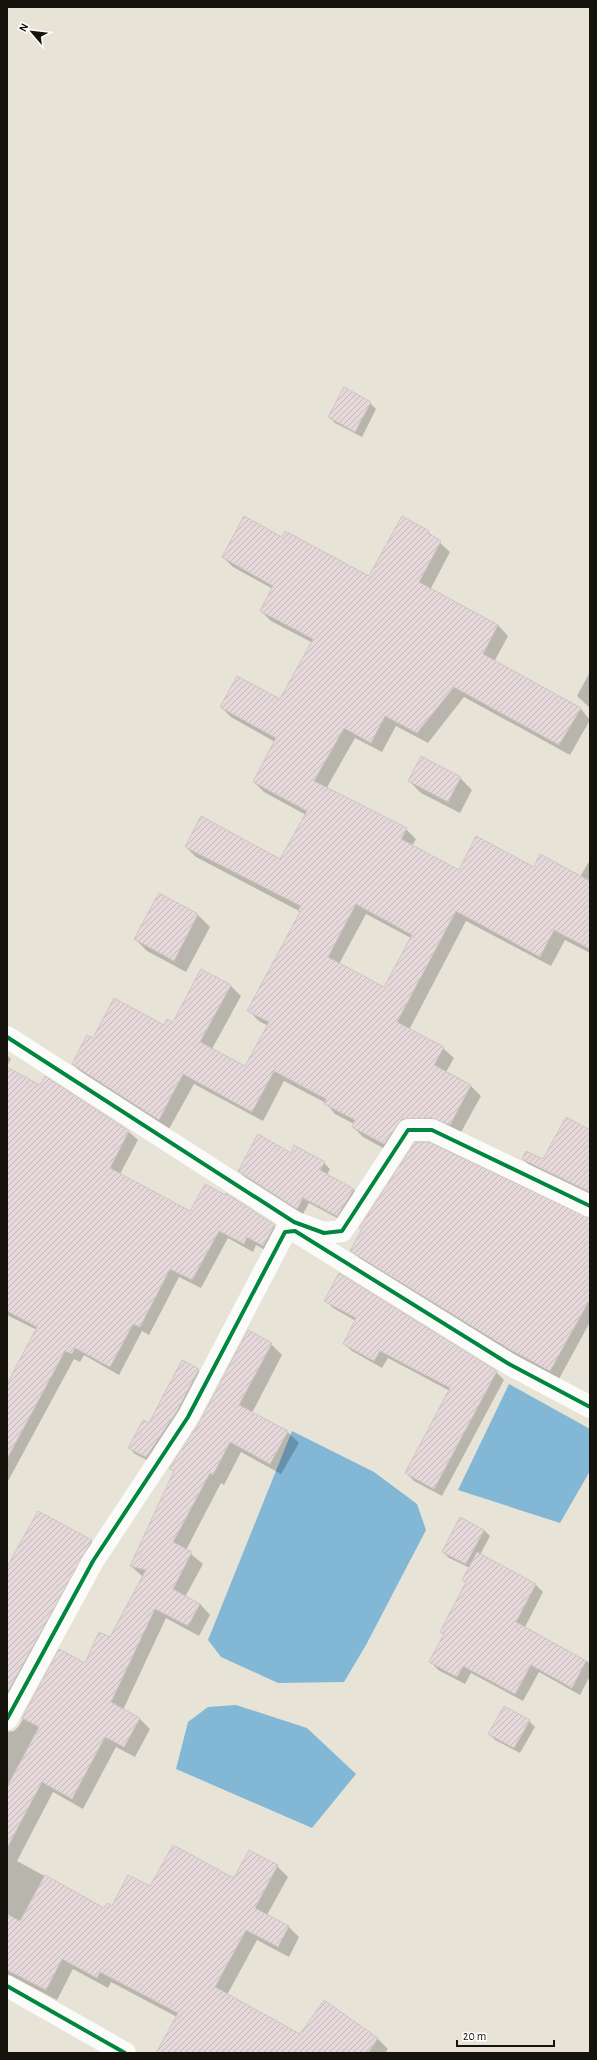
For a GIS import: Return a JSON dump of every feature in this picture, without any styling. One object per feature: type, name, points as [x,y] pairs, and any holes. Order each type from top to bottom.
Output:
[{"type":"street","points":[[7,1037],[294,1222],[324,1233],[342,1231],[408,1130],[432,1130],[590,1206]]},
{"type":"street","points":[[7,1718],[93,1561],[188,1417],[285,1232],[295,1231],[509,1364],[590,1407]]},
{"type":"street","points":[[7,1986],[126,2053]]},
{"type":"water","points":[[509,1384],[590,1429],[590,1471],[560,1523],[458,1490]]},
{"type":"water","points":[[292,1431],[374,1472],[417,1504],[426,1530],[366,1645],[344,1682],[278,1683],[221,1657],[208,1640]]},
{"type":"water","points":[[236,1705],[307,1728],[356,1774],[312,1828],[176,1769],[188,1722],[208,1707]]},
{"type":"building","points":[[344,387],[371,402],[355,432],[328,417]]},
{"type":"building","points":[[244,516],[282,537],[285,531],[369,576],[402,516],[429,531],[428,533],[441,541],[419,582],[498,625],[483,654],[581,708],[559,745],[454,687],[417,733],[385,716],[371,743],[344,728],[314,781],[407,828],[401,839],[459,870],[476,836],[534,867],[540,854],[590,881],[590,949],[554,930],[540,957],[456,911],[397,1022],[444,1047],[434,1065],[471,1085],[450,1125],[432,1118],[402,1119],[384,1144],[352,1127],[355,1120],[324,1104],[326,1099],[274,1071],[252,1112],[183,1074],[159,1120],[72,1064],[87,1035],[93,1038],[114,998],[164,1025],[167,1019],[173,1022],[201,969],[231,985],[200,1042],[245,1066],[269,1022],[247,1011],[300,912],[298,911],[301,906],[185,847],[201,816],[280,859],[307,811],[253,782],[276,738],[220,707],[237,676],[280,699],[313,639],[260,611],[273,586],[222,557]],"holes":[[[356,904],[412,935],[384,987],[328,957]]]},
{"type":"building","points":[[421,756],[461,777],[448,802],[408,781]]},
{"type":"building","points":[[159,893],[198,914],[174,961],[134,939]]},
{"type":"building","points":[[7,1067],[40,1085],[45,1076],[129,1131],[110,1168],[190,1211],[205,1184],[225,1195],[226,1193],[275,1225],[263,1246],[247,1237],[244,1244],[219,1231],[192,1280],[170,1269],[140,1327],[133,1324],[110,1367],[75,1348],[72,1354],[65,1351],[7,1459],[7,1384],[37,1327],[7,1311]]},
{"type":"building","points":[[566,1117],[590,1130],[590,1192],[522,1159],[526,1151],[543,1159]]},
{"type":"building","points":[[258,1134],[291,1153],[294,1145],[325,1162],[320,1170],[354,1189],[337,1216],[303,1198],[297,1209],[238,1171]]},
{"type":"building","points":[[415,1142],[429,1142],[590,1218],[590,1299],[550,1371],[511,1350],[350,1251],[362,1229],[359,1228]]},
{"type":"building","points":[[339,1273],[497,1371],[434,1489],[405,1473],[450,1388],[380,1351],[374,1361],[343,1344],[356,1318],[324,1301]]},
{"type":"building","points":[[248,1330],[272,1343],[239,1405],[288,1431],[270,1464],[230,1442],[213,1475],[210,1473],[173,1542],[192,1552],[173,1589],[200,1604],[188,1626],[155,1609],[111,1702],[140,1718],[124,1747],[105,1737],[72,1799],[42,1782],[7,1848],[7,1787],[39,1727],[22,1718],[59,1649],[85,1663],[99,1632],[110,1637],[146,1570],[130,1566],[174,1471],[169,1469],[199,1423]]},
{"type":"building","points":[[182,1360],[199,1369],[177,1411],[146,1457],[128,1448],[143,1420],[149,1423]]},
{"type":"building","points":[[38,1511],[92,1540],[7,1693],[7,1567]]},
{"type":"building","points":[[460,1517],[484,1530],[466,1564],[442,1552]]},
{"type":"building","points":[[477,1552],[536,1584],[516,1622],[586,1661],[572,1688],[531,1665],[515,1694],[463,1666],[457,1677],[429,1662],[444,1634],[440,1632],[466,1582],[462,1580]]},
{"type":"building","points":[[504,1706],[530,1720],[514,1748],[488,1734]]},
{"type":"building","points":[[173,1845],[234,1878],[249,1850],[278,1865],[255,1908],[289,1926],[278,1947],[246,1930],[215,1987],[300,2034],[324,2000],[378,2038],[368,2053],[156,2053],[178,2013],[100,1972],[97,1978],[62,1959],[46,1990],[7,1970],[7,1914],[20,1921],[45,1875],[104,1908],[107,1903],[112,1906],[128,1875],[150,1886]]},
{"type":"cycle path","points":[[7,1037],[294,1222],[324,1233],[342,1231],[408,1130],[432,1130],[590,1206]]},
{"type":"cycle path","points":[[7,1719],[93,1561],[188,1417],[285,1232],[295,1231],[509,1364],[590,1407]]},
{"type":"cycle path","points":[[7,1986],[125,2053]]}]
